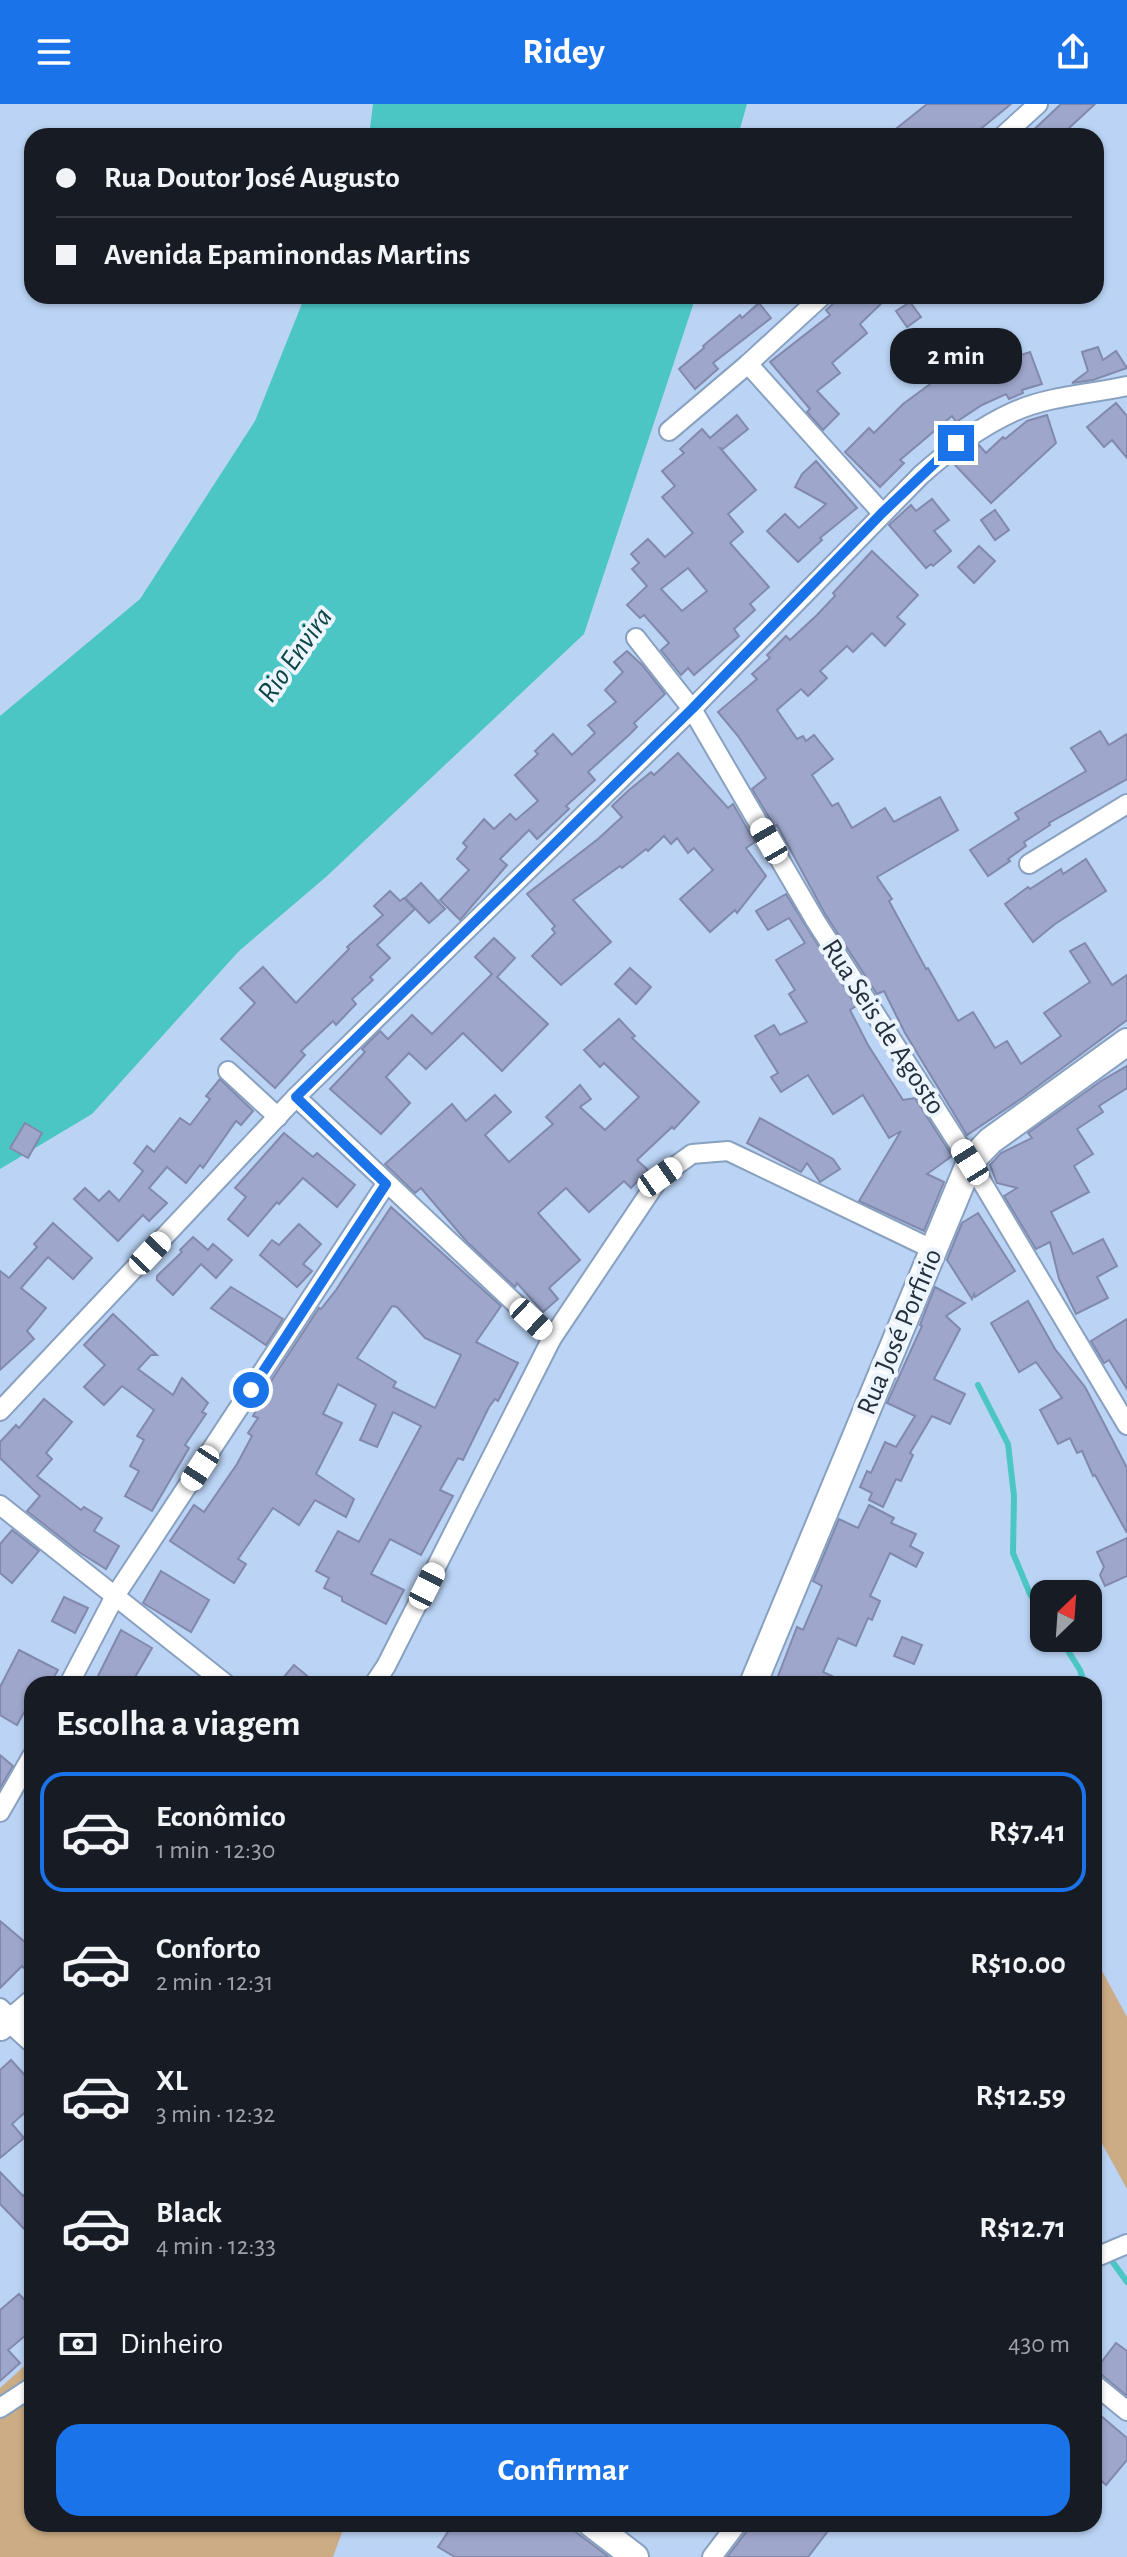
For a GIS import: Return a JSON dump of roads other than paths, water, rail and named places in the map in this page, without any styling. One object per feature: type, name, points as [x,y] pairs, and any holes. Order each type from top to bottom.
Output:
[{"type":"street","points":[[1012,128],[1038,104]]},
{"type":"street","points":[[669,431],[813,304]]},
{"type":"street","points":[[748,364],[882,513]]},
{"type":"street","points":[[0,1411],[296,1097],[692,709],[882,513],[956,443],[1014,411],[1051,399],[1127,386]]},
{"type":"street","name":"Rua Seis de Agosto","points":[[636,638],[692,709],[815,920],[970,1162],[1127,1425]]},
{"type":"street","points":[[1029,864],[1127,804]]},
{"type":"street","name":"Rua José Porfirio","points":[[756,1676],[970,1162],[990,1141],[1127,1042]]},
{"type":"street","points":[[228,1071],[278,1117]]},
{"type":"street","points":[[296,1097],[552,1338]]},
{"type":"street","points":[[379,1676],[552,1338],[660,1177],[692,1154],[728,1151],[934,1250]]},
{"type":"street","points":[[73,1676],[115,1596],[386,1184]]},
{"type":"street","points":[[0,1505],[216,1676]]},
{"type":"street","points":[[0,1812],[24,1770]]},
{"type":"street","points":[[24,2004],[3,2018],[24,2032]]},
{"type":"street","points":[[1102,2255],[1123,2246]]},
{"type":"street","points":[[1102,2391],[1127,2411]]},
{"type":"street","points":[[0,2408],[24,2392]]},
{"type":"street","points":[[602,2532],[635,2557]]},
{"type":"street","points":[[712,2557],[731,2532]]},
{"type":"water","points":[[373,104],[747,104],[740,128],[370,128]]},
{"type":"water","name":"Rio Envira","points":[[302,304],[693,304],[584,634],[326,877],[239,951],[92,1114],[0,1169],[0,716],[140,599],[255,421]]},
{"type":"waterway","points":[[978,1385],[1008,1444],[1014,1496],[1013,1553],[1030,1594]]},
{"type":"waterway","points":[[1069,1652],[1082,1676]]},
{"type":"waterway","points":[[1102,2247],[1127,2282]]}]
